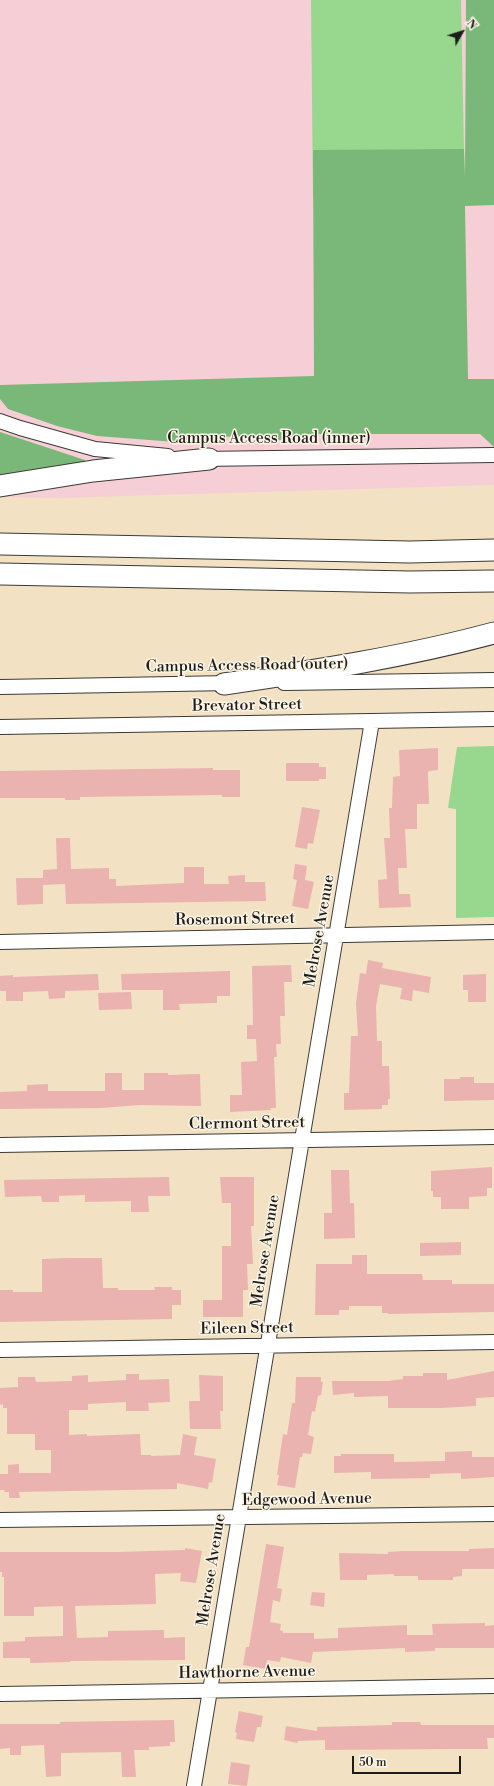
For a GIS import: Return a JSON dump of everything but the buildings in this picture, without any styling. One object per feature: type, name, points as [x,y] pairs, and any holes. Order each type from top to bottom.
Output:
[{"type":"highway","points":[[0,486],[93,471],[209,459]]},
{"type":"highway","points":[[0,544],[410,552],[494,550]]},
{"type":"highway","points":[[0,574],[410,582],[494,581]]},
{"type":"highway","points":[[224,684],[306,672],[384,658],[431,649],[494,633]]},
{"type":"street","name":"Campus Access Road (inner)","points":[[0,421],[95,449],[209,459],[494,455]]},
{"type":"street","name":"Campus Access Road (outer)","points":[[0,688],[494,680]]},
{"type":"street","name":"Brevator Street","points":[[0,727],[494,719]]},
{"type":"street","name":"Melrose Avenue","points":[[194,1786],[301,1140],[338,934],[372,722]]},
{"type":"street","name":"Rosemont Street","points":[[0,942],[494,932]]},
{"type":"street","name":"Clermont Street","points":[[0,1145],[494,1137]]},
{"type":"street","name":"Eileen Street","points":[[0,1350],[494,1342]]},
{"type":"street","name":"Edgewood Avenue","points":[[0,1520],[238,1519],[494,1514]]},
{"type":"street","name":"Hawthorne Avenue","points":[[0,1694],[494,1686]]},
{"type":"shaded area","points":[[0,0],[494,0],[494,485],[61,498],[0,497]]},
{"type":"green space","points":[[311,0],[461,0],[465,201],[313,199]]},
{"type":"green space","points":[[466,0],[494,0],[494,205],[465,206],[468,379],[494,379],[494,447],[480,434],[306,434],[271,442],[262,436],[214,437],[202,444],[97,436],[57,426],[8,409],[0,399],[0,385],[314,376],[313,150],[464,149],[465,179]]},
{"type":"green space","points":[[0,432],[85,460],[86,465],[0,478]]},
{"type":"green space","points":[[494,746],[494,917],[456,918],[456,809],[448,808],[457,747]]}]
